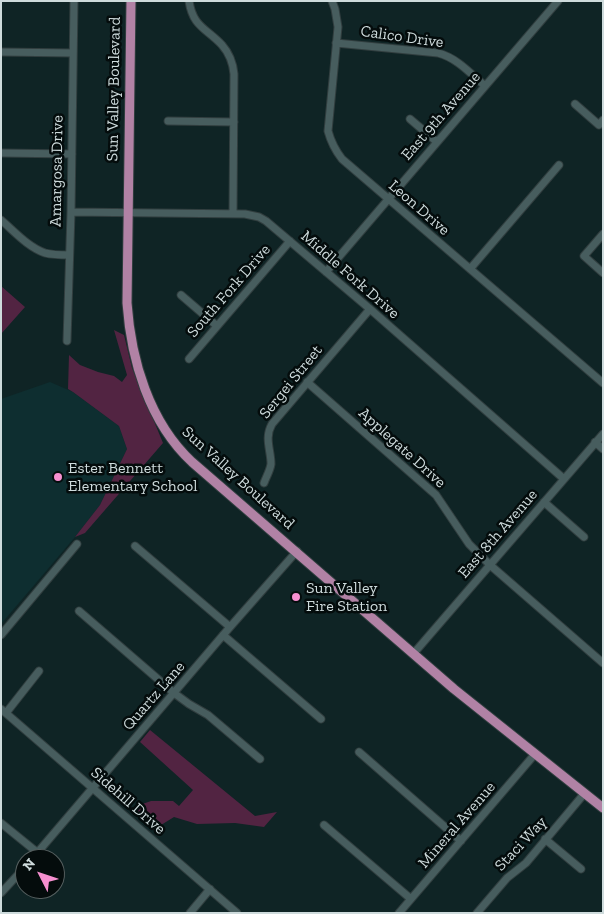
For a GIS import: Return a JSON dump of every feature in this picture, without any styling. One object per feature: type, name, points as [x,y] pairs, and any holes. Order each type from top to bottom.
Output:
[{"type":"main road","name":"Sun Valley Boulevard","points":[[131,1],[127,303],[135,355],[144,385],[158,419],[174,444],[186,456],[467,699],[603,808]]},
{"type":"street","name":"Amargosa Drive","points":[[67,341],[74,1]]},
{"type":"street","points":[[189,1],[192,13],[200,27],[222,45],[231,59],[234,74],[233,214]]},
{"type":"street","name":"Leon Drive","points":[[332,1],[337,18],[328,123],[333,147],[342,159],[603,382]]},
{"type":"street","name":"East 9th Avenue","points":[[326,272],[558,1]]},
{"type":"street","name":"Calico Drive","points":[[336,43],[445,55],[458,63],[485,86]]},
{"type":"street","points":[[1,52],[73,53]]},
{"type":"street","points":[[576,104],[598,125],[603,120]]},
{"type":"street","points":[[410,119],[437,142]]},
{"type":"street","points":[[168,121],[234,122]]},
{"type":"street","points":[[1,153],[72,154]]},
{"type":"street","points":[[470,269],[559,166]]},
{"type":"street","name":"Middle Fork Drive","points":[[71,212],[245,214],[259,217],[370,309],[564,479]]},
{"type":"street","points":[[1,220],[37,249],[69,256]]},
{"type":"street","points":[[603,234],[584,256],[603,273]]},
{"type":"street","name":"South Fork Drive","points":[[189,359],[290,241]]},
{"type":"street","points":[[181,295],[217,326]]},
{"type":"street","name":"Sergei Street","points":[[264,483],[271,462],[268,440],[269,429],[272,424],[370,309]]},
{"type":"street","name":"Applegate Drive","points":[[307,382],[436,495],[469,544],[490,565],[603,663]]},
{"type":"street","name":"East 8th Avenue","points":[[414,653],[603,434]]},
{"type":"street","points":[[595,442],[603,449]]},
{"type":"street","points":[[544,502],[584,537]]},
{"type":"street","points":[[1,635],[77,544]]},
{"type":"street","points":[[135,546],[230,627]]},
{"type":"street","name":"Quartz Lane","points":[[41,849],[297,551]]},
{"type":"street","points":[[79,611],[174,693],[208,715],[260,759]]},
{"type":"street","points":[[223,635],[321,719]]},
{"type":"street","points":[[3,711],[39,671]]},
{"type":"street","name":"Sidehill Drive","points":[[3,711],[238,913]]},
{"type":"street","points":[[359,752],[461,841]]},
{"type":"street","name":"Mineral Avenue","points":[[399,913],[535,754]]},
{"type":"street","name":"Staci Way","points":[[477,913],[507,878],[526,862],[584,794]]},
{"type":"street","points":[[1,823],[34,849]]},
{"type":"street","points":[[324,825],[411,900]]},
{"type":"street","points":[[546,839],[580,870]]},
{"type":"street","points":[[1,893],[15,878]]},
{"type":"street","points":[[190,913],[210,889]]},
{"type":"shaded area","points":[[1,286],[25,307],[1,334]]},
{"type":"shaded area","points":[[114,330],[124,335],[132,368],[163,443],[85,533],[75,537],[100,505],[127,449],[119,426],[68,389],[69,355],[80,365],[114,376],[122,382],[127,375]]},
{"type":"shaded area","name":"Ester Bennett Elementary School","points":[[50,382],[73,392],[119,426],[127,449],[100,505],[1,624],[1,399]]},
{"type":"shaded area","points":[[150,730],[255,816],[277,812],[264,827],[235,823],[197,824],[174,817],[153,830],[131,808],[151,801],[173,801],[179,806],[193,790],[140,742]]},
{"type":"place","name":"Ester Bennett Elementary School","points":[[58,477]]},
{"type":"place","name":"Sun Valley Fire Station","points":[[296,597]]}]
